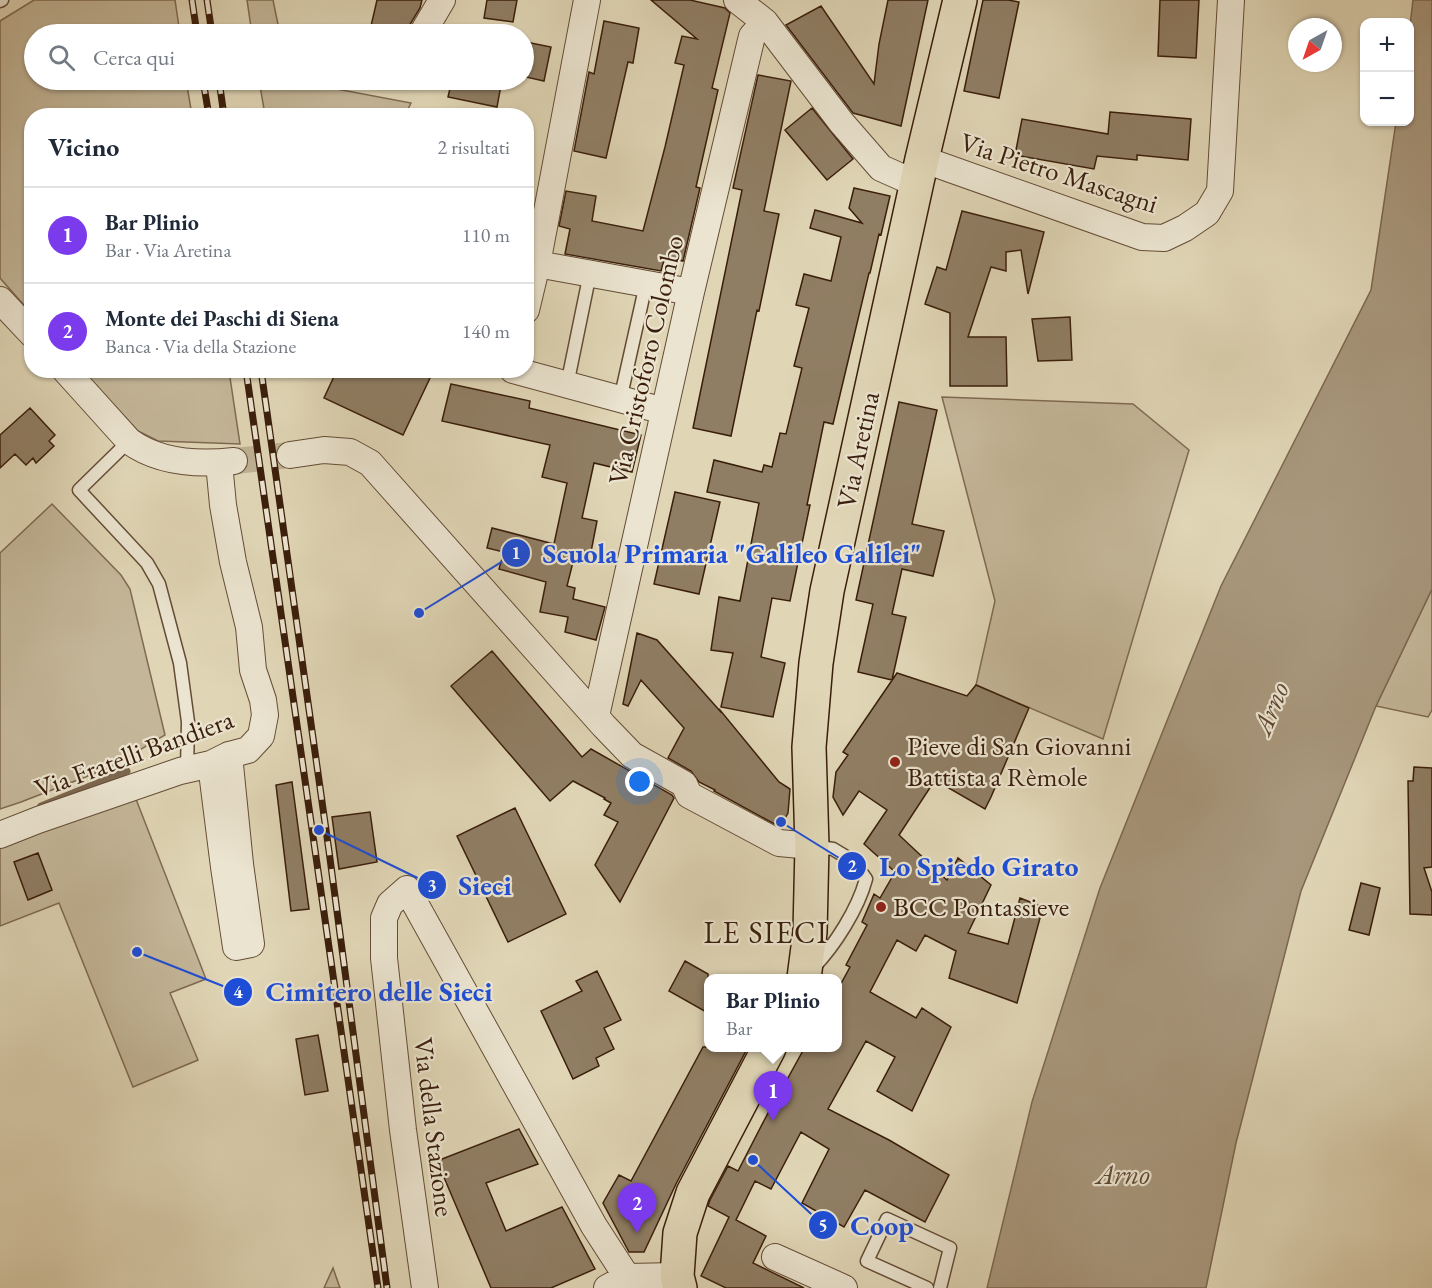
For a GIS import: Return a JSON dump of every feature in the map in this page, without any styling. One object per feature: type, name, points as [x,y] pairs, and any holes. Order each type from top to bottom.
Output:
[{"type":"main road","name":"Via Aretina","points":[[805,974],[810,932],[812,846],[809,747],[822,617],[919,171],[960,0]]},
{"type":"main road","points":[[679,1282],[680,1233],[693,1193],[766,1052]]},
{"type":"street","points":[[428,24],[442,0]]},
{"type":"street","points":[[534,277],[587,0]]},
{"type":"street","name":"Via Pietro Mascagni","points":[[738,0],[765,22],[841,122],[882,168],[919,171],[1142,237],[1164,238],[1185,228],[1207,213],[1220,191],[1231,0]]},
{"type":"street","name":"Via Cristoforo Colombo","points":[[596,716],[691,292],[752,36],[765,22]]},
{"type":"street","points":[[537,264],[691,292]]},
{"type":"street","points":[[0,300],[24,326]]},
{"type":"street","points":[[534,376],[664,411]]},
{"type":"street","points":[[72,378],[129,441]]},
{"type":"street","name":"Via Fratelli Bandiera","points":[[0,835],[97,799],[248,750],[261,736],[265,715],[263,700],[253,670],[249,627],[233,562],[223,505],[227,462],[200,464],[157,456],[129,441]]},
{"type":"street","points":[[290,455],[324,450],[350,452],[370,463],[632,754],[684,784],[689,795],[779,843],[812,846]]},
{"type":"street","points":[[209,763],[240,864],[251,944],[236,947],[209,763]]},
{"type":"street","name":"Via della Stazione","points":[[425,1288],[403,1130],[384,958],[384,918],[390,904],[407,889],[594,1226],[617,1282],[679,1282]]},
{"type":"street","points":[[775,1257],[844,1288]]},
{"type":"lane","points":[[567,385],[590,273]]},
{"type":"lane","points":[[620,400],[646,284]]},
{"type":"lane","points":[[129,441],[79,490],[147,563],[159,584],[180,663],[188,722],[209,763]]},
{"type":"lane","points":[[809,974],[829,951],[861,895],[866,879],[853,861],[833,849],[812,846]]},
{"type":"lane","points":[[927,1288],[867,1262],[887,1219],[950,1248],[940,1288]]},
{"type":"shaded area","points":[[34,0],[175,0],[179,24],[24,24],[24,90],[188,90],[191,108],[24,108],[24,305],[0,278],[0,21]]},
{"type":"shaded area","points":[[247,0],[273,0],[278,24],[251,24]]},
{"type":"shaded area","points":[[261,90],[342,90],[411,103],[408,108],[264,108]]},
{"type":"shaded area","points":[[89,378],[230,378],[240,444],[158,441],[138,431]]},
{"type":"shaded area","points":[[942,397],[1133,404],[1189,450],[1103,739],[976,685],[995,601]]},
{"type":"shaded area","points":[[52,504],[121,575],[130,589],[165,735],[111,767],[0,809],[0,553]]},
{"type":"shaded area","points":[[1432,589],[1432,710],[1428,717],[1376,706]]},
{"type":"shaded area","points":[[134,794],[206,979],[170,993],[198,1060],[133,1087],[59,903],[0,926],[0,846]]},
{"type":"shaded area","points":[[333,1268],[340,1288],[324,1288]]},
{"type":"water","name":"Arno","points":[[1413,0],[1432,0],[1432,589],[1376,706],[1301,891],[1236,1143],[1206,1288],[987,1288],[1032,1102],[1100,888],[1221,586],[1371,290],[1395,126],[1414,126],[1414,18],[1411,18]]},
{"type":"building","points":[[377,0],[422,0],[410,24],[371,24]]},
{"type":"building","points":[[487,0],[517,0],[513,22],[484,18]]},
{"type":"building","points":[[651,0],[690,0],[725,8],[730,13],[712,88],[718,90],[696,187],[700,188],[683,261],[665,257],[661,271],[565,254],[570,229],[559,226],[566,191],[596,196],[592,221],[643,231],[684,65],[675,63],[682,36],[697,39]]},
{"type":"building","points":[[888,0],[928,0],[901,126],[853,113],[786,25],[821,6],[874,84]]},
{"type":"building","points":[[983,0],[1019,2],[999,98],[964,91]]},
{"type":"building","points":[[1160,0],[1199,0],[1196,58],[1158,56]]},
{"type":"building","points":[[604,21],[639,28],[633,63],[628,62],[606,158],[574,151],[589,72],[594,74]]},
{"type":"building","points":[[534,44],[551,47],[544,81],[534,79]]},
{"type":"building","points":[[758,75],[791,81],[764,211],[779,214],[731,436],[693,428],[742,190],[733,188]]},
{"type":"building","points":[[450,90],[500,90],[497,107],[448,97]]},
{"type":"building","points":[[812,108],[853,159],[827,180],[785,130]]},
{"type":"building","points":[[1110,112],[1191,119],[1188,160],[1137,155],[1137,160],[1097,156],[1094,169],[1015,155],[1022,119],[1108,134]]},
{"type":"building","points":[[854,188],[890,196],[833,424],[824,422],[790,601],[772,598],[761,657],[785,663],[773,717],[721,707],[733,653],[711,650],[719,597],[740,601],[759,503],[707,492],[714,460],[762,472],[764,465],[772,467],[780,433],[786,434],[802,368],[794,366],[809,308],[796,305],[804,274],[831,281],[841,237],[810,228],[815,210],[862,223],[849,208]]},
{"type":"building","points":[[962,211],[1044,232],[1028,294],[1021,250],[1006,252],[1006,271],[991,267],[968,337],[1006,337],[1007,386],[950,386],[950,313],[925,304],[937,267],[946,270]]},
{"type":"building","points":[[1070,317],[1072,360],[1038,361],[1032,319]]},
{"type":"building","points":[[333,378],[430,378],[403,435],[324,398]]},
{"type":"building","points":[[451,384],[530,401],[529,408],[641,435],[632,472],[594,463],[582,518],[597,521],[591,552],[576,550],[567,586],[575,588],[573,599],[605,607],[596,640],[565,632],[568,617],[540,612],[546,582],[499,569],[504,552],[487,548],[492,528],[554,544],[567,483],[542,477],[550,445],[442,421]]},
{"type":"building","points":[[899,402],[937,410],[912,524],[944,531],[933,576],[902,569],[892,614],[906,617],[892,680],[858,672],[873,604],[856,600]]},
{"type":"building","points":[[30,408],[55,435],[49,441],[54,446],[36,463],[33,458],[26,465],[15,454],[0,468],[0,435]]},
{"type":"building","points":[[675,492],[720,502],[699,594],[654,584]]},
{"type":"building","points":[[637,633],[657,640],[720,710],[779,782],[790,789],[788,813],[780,827],[699,782],[691,771],[668,758],[684,728],[641,680],[628,706],[623,704]]},
{"type":"building","points":[[492,651],[582,757],[591,749],[674,798],[620,902],[595,865],[618,822],[604,815],[611,803],[573,781],[550,801],[451,686]]},
{"type":"building","points":[[897,673],[967,696],[976,685],[1029,708],[985,809],[935,780],[899,835],[947,880],[958,858],[991,885],[968,933],[1008,944],[1020,898],[1043,907],[1017,1003],[949,978],[956,951],[925,935],[916,951],[897,940],[870,992],[916,1018],[922,1008],[951,1027],[912,1111],[877,1091],[895,1057],[866,1041],[828,1109],[889,1140],[949,1175],[925,1222],[865,1190],[844,1227],[802,1203],[829,1149],[801,1132],[771,1189],[755,1181],[736,1220],[766,1236],[753,1263],[804,1288],[726,1288],[701,1276],[729,1217],[708,1206],[710,1200],[728,1166],[738,1171],[802,1052],[842,1052],[842,982],[850,967],[846,965],[867,925],[862,922],[874,894],[880,898],[895,872],[864,844],[887,810],[859,791],[843,815],[833,797],[836,772],[848,755],[843,752]]},
{"type":"building","points":[[1414,767],[1432,768],[1432,867],[1424,868],[1432,892],[1432,915],[1410,914],[1408,781],[1413,781]]},
{"type":"building","points":[[292,782],[309,909],[291,911],[276,785]]},
{"type":"building","points":[[515,808],[566,914],[508,942],[457,836]]},
{"type":"building","points":[[370,812],[377,862],[339,869],[332,817]]},
{"type":"building","points":[[38,853],[52,890],[28,900],[14,862]]},
{"type":"building","points":[[1361,883],[1380,888],[1369,935],[1349,930]]},
{"type":"building","points":[[685,961],[708,974],[704,974],[704,1011],[669,991]]},
{"type":"building","points":[[597,971],[621,1020],[604,1028],[614,1049],[596,1058],[599,1066],[573,1079],[541,1011],[582,991],[576,981]]},
{"type":"building","points":[[318,1035],[328,1091],[305,1095],[296,1039]]},
{"type":"building","points":[[703,1047],[704,1052],[745,1052],[676,1184],[644,1252],[629,1252],[603,1203],[619,1175],[631,1181]]},
{"type":"building","points":[[519,1129],[538,1164],[486,1183],[506,1231],[562,1207],[595,1269],[551,1288],[491,1288],[437,1161]]},
{"type":"waterway","points":[[41,806],[127,771]]},
{"type":"tunnel","points":[[235,461],[290,455]]},
{"type":"railway","points":[[192,0],[196,24]]},
{"type":"railway","points":[[207,0],[211,24]]},
{"type":"railway","points":[[205,90],[208,108]]},
{"type":"railway","points":[[220,90],[223,108]]},
{"type":"railway","points":[[247,378],[378,1288]]},
{"type":"railway","points":[[262,378],[329,851],[387,1288]]},
{"type":"place","name":"Scuola Primaria \"Galileo Galilei\"","points":[[419,613]]},
{"type":"place","name":"Pieve di San Giovanni Battista a Rèmole","points":[[895,762]]},
{"type":"place","name":"Lo Spiedo Girato","points":[[781,822]]},
{"type":"place","name":"Sieci","points":[[319,830]]},
{"type":"place","name":"BCC Pontassieve","points":[[881,907]]},
{"type":"place","name":"Cimitero delle Sieci","points":[[137,952]]},
{"type":"place","name":"Bar Plinio","points":[[773,1121]]},
{"type":"place","name":"Coop","points":[[753,1160]]},
{"type":"place","name":"Monte dei Paschi di Siena","points":[[637,1233]]},
{"type":"district","name":"LE SIECI","points":[[766,933]]}]
